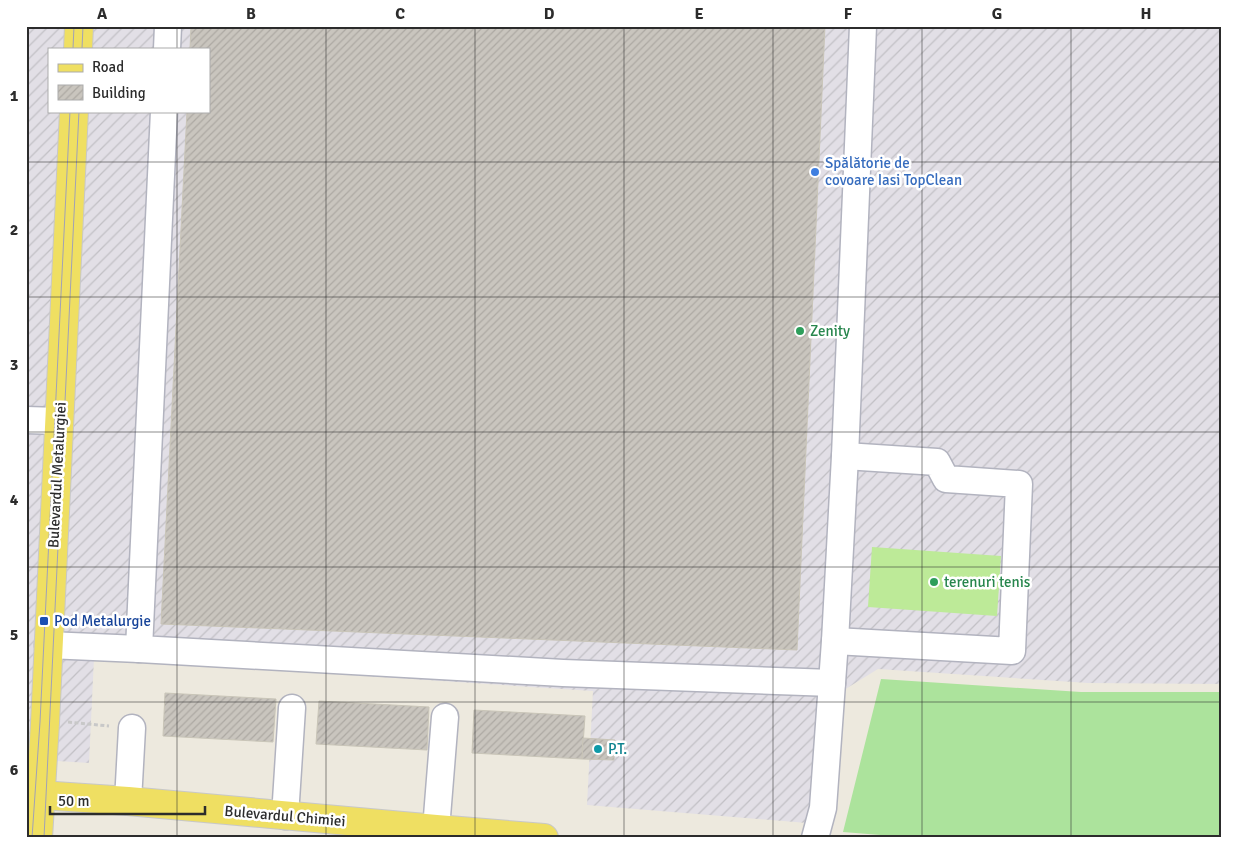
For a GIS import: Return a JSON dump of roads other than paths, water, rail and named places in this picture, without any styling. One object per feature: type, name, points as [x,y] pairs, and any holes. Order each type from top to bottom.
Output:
[{"type":"main road","points":[[78,48],[79,26]]},
{"type":"main road","name":"Bulevardul Metalurgiei","points":[[38,838],[33,794],[48,645],[74,112]]},
{"type":"main road","name":"Bulevardul Chimiei","points":[[33,794],[544,838]]},
{"type":"lane","points":[[167,48],[168,26]]},
{"type":"lane","points":[[815,838],[824,808],[832,683],[845,456],[863,26]]},
{"type":"lane","points":[[139,649],[164,112]]},
{"type":"lane","points":[[26,420],[59,422]]},
{"type":"lane","points":[[834,641],[1012,651],[1019,484],[946,479],[937,462],[845,456]]},
{"type":"lane","points":[[48,645],[563,673],[832,683]]},
{"type":"lane","points":[[285,816],[292,708]]},
{"type":"lane","points":[[436,829],[445,717]]},
{"type":"lane","points":[[128,801],[132,728]]},
{"type":"tram line","points":[[73,48],[74,26]]},
{"type":"tram line","points":[[82,48],[83,26]]},
{"type":"tram line","points":[[32,838],[40,722],[70,112]]},
{"type":"tram line","points":[[44,838],[79,112]]},
{"type":"place","name":"Spălătorie de covoare Iasi TopClean","points":[[815,172]]},
{"type":"place","name":"Zenity","points":[[800,331]]},
{"type":"place","name":"terenuri tenis","points":[[934,582]]},
{"type":"place","name":"Pod Metalurgie","points":[[44,621]]},
{"type":"place","name":"P.T.","points":[[598,749]]}]
